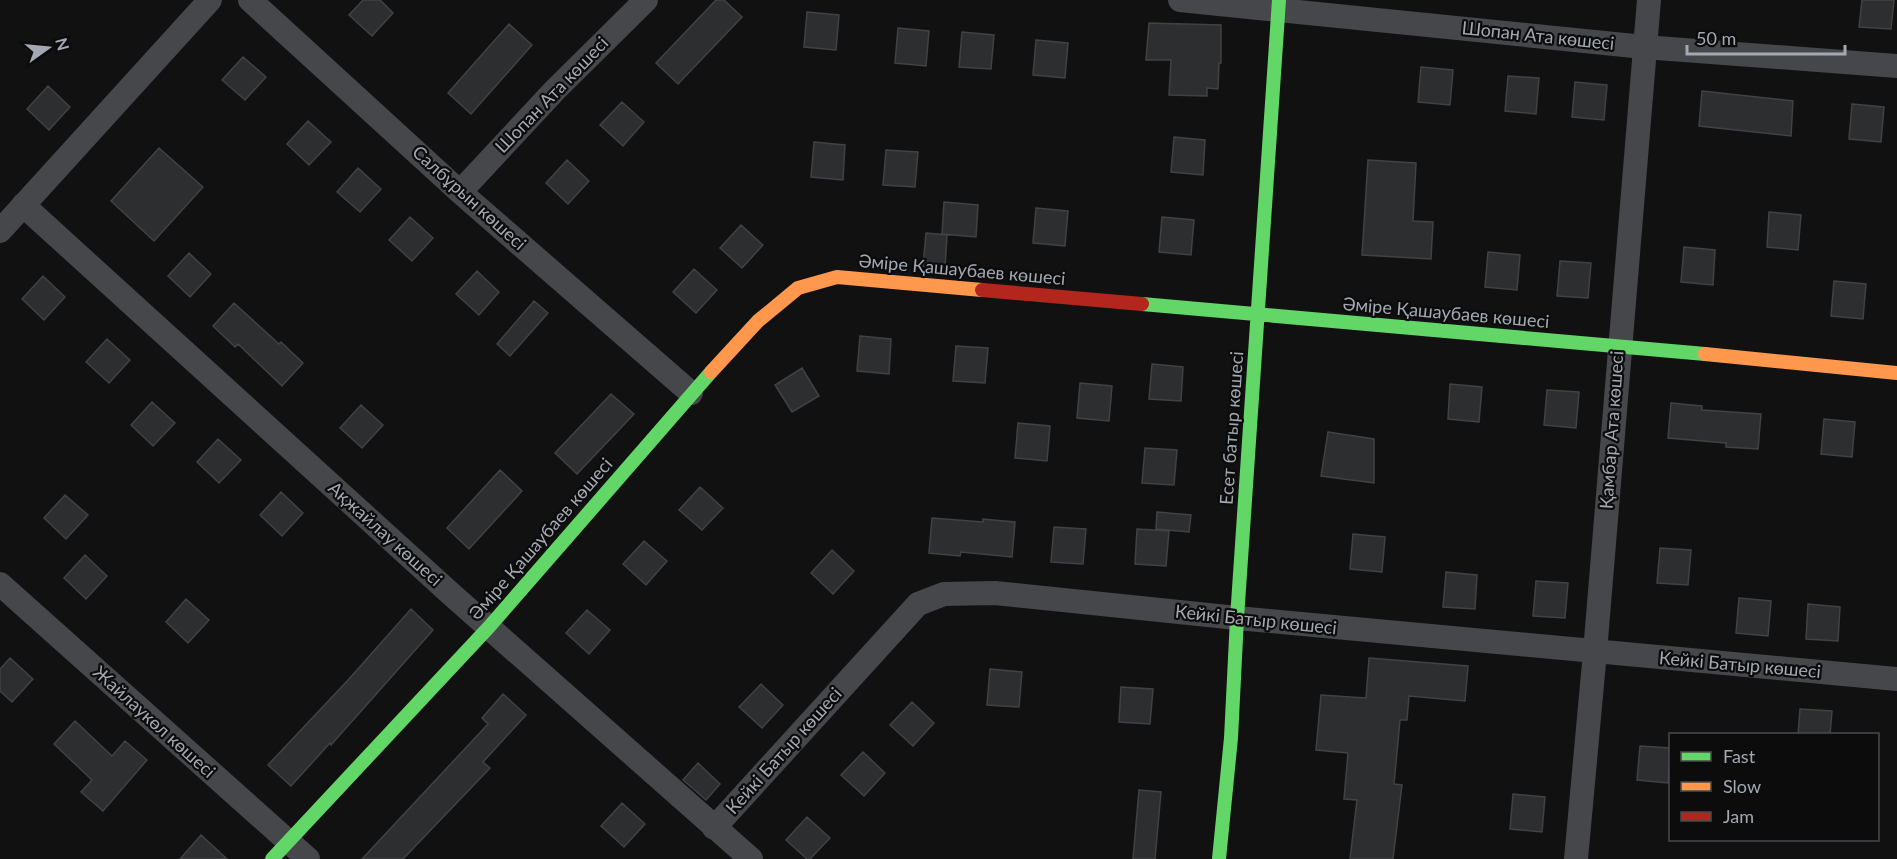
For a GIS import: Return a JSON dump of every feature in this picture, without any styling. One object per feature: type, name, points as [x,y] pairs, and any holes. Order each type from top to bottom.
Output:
[{"type":"street","points":[[0,231],[210,0]]},
{"type":"street","name":"Салбұрын көшесі","points":[[250,0],[460,192],[691,393]]},
{"type":"street","name":"Шопан Ата көшесі","points":[[460,192],[555,90],[646,0]]},
{"type":"street","name":"Шопан Ата көшесі","points":[[1180,0],[1279,4],[1644,47],[1897,66]]},
{"type":"street","name":"Қамбар Ата көшесі","points":[[1576,859],[1648,0]]},
{"type":"street","name":"Есет батыр көшесі","points":[[1219,859],[1231,738],[1237,618],[1279,4]]},
{"type":"street","name":"Ақжайлау көшесі","points":[[23,205],[489,627],[751,859]]},
{"type":"street","name":"Әміре Қашаубаев көшесі","points":[[272,859],[489,627],[691,393],[758,321],[798,288],[837,278],[1619,346],[1897,373]]},
{"type":"street","name":"Жайлаукөл көшесі","points":[[0,584],[308,859]]},
{"type":"street","name":"Кейкі Батыр көшесі","points":[[714,828],[918,604],[944,594],[995,593],[1237,618],[1897,679]]},
{"type":"building","points":[[363,0],[380,0],[393,13],[372,36],[349,15]]},
{"type":"building","points":[[716,0],[724,0],[742,17],[678,84],[656,63]]},
{"type":"building","points":[[1862,0],[1894,0],[1891,29],[1859,27]]},
{"type":"building","points":[[807,12],[839,15],[836,50],[804,47]]},
{"type":"building","points":[[1149,23],[1221,25],[1218,89],[1207,88],[1207,96],[1169,95],[1171,60],[1146,60]]},
{"type":"building","points":[[509,24],[532,45],[471,114],[448,93]]},
{"type":"building","points":[[898,28],[929,31],[926,66],[895,63]]},
{"type":"building","points":[[962,32],[994,35],[991,69],[959,67]]},
{"type":"building","points":[[1036,40],[1068,43],[1065,78],[1033,75]]},
{"type":"building","points":[[243,57],[266,77],[245,100],[222,80]]},
{"type":"building","points":[[1421,67],[1453,70],[1450,105],[1418,102]]},
{"type":"building","points":[[1508,76],[1539,78],[1536,114],[1505,111]]},
{"type":"building","points":[[1575,82],[1607,85],[1604,120],[1572,117]]},
{"type":"building","points":[[48,86],[70,107],[49,130],[27,109]]},
{"type":"building","points":[[1702,91],[1793,101],[1791,136],[1699,126]]},
{"type":"building","points":[[622,102],[644,122],[623,146],[600,125]]},
{"type":"building","points":[[1852,104],[1884,107],[1881,142],[1849,139]]},
{"type":"building","points":[[308,121],[331,142],[309,165],[287,144]]},
{"type":"building","points":[[1174,137],[1205,140],[1203,175],[1171,172]]},
{"type":"building","points":[[814,142],[845,145],[843,180],[811,177]]},
{"type":"building","points":[[159,148],[203,187],[154,241],[111,201]]},
{"type":"building","points":[[886,150],[918,152],[915,187],[883,185]]},
{"type":"building","points":[[567,160],[589,181],[568,204],[546,183]]},
{"type":"building","points":[[1368,160],[1416,163],[1413,221],[1433,222],[1431,259],[1362,255]]},
{"type":"building","points":[[358,168],[381,189],[360,212],[337,192]]},
{"type":"building","points":[[944,202],[978,205],[976,237],[942,234]]},
{"type":"building","points":[[1036,208],[1068,211],[1065,246],[1033,243]]},
{"type":"building","points":[[1769,212],[1801,215],[1798,250],[1767,247]]},
{"type":"building","points":[[410,217],[433,238],[412,261],[389,240]]},
{"type":"building","points":[[1162,217],[1194,220],[1191,255],[1159,252]]},
{"type":"building","points":[[741,225],[763,245],[742,268],[720,248]]},
{"type":"building","points":[[926,233],[947,235],[945,268],[923,266]]},
{"type":"building","points":[[1684,247],[1715,250],[1713,285],[1681,282]]},
{"type":"building","points":[[1488,252],[1520,255],[1517,290],[1485,287]]},
{"type":"building","points":[[189,253],[211,274],[190,297],[168,276]]},
{"type":"building","points":[[1560,261],[1591,263],[1588,298],[1557,296]]},
{"type":"building","points":[[694,269],[717,290],[696,313],[673,292]]},
{"type":"building","points":[[477,271],[499,292],[479,315],[456,294]]},
{"type":"building","points":[[43,276],[65,297],[44,320],[22,299]]},
{"type":"building","points":[[1834,281],[1866,284],[1863,319],[1831,316]]},
{"type":"building","points":[[534,301],[548,313],[510,356],[497,344]]},
{"type":"building","points":[[234,303],[303,363],[282,386],[238,344],[235,347],[213,326]]},
{"type":"building","points":[[860,336],[891,339],[889,374],[857,371]]},
{"type":"building","points":[[107,339],[130,360],[109,383],[86,362]]},
{"type":"building","points":[[956,346],[988,348],[985,383],[953,381]]},
{"type":"building","points":[[1152,364],[1183,367],[1181,401],[1149,399]]},
{"type":"building","points":[[802,368],[819,396],[792,412],[775,385]]},
{"type":"building","points":[[1080,383],[1112,386],[1109,421],[1077,418]]},
{"type":"building","points":[[1450,384],[1482,387],[1479,422],[1448,419]]},
{"type":"building","points":[[1547,390],[1579,392],[1576,428],[1544,425]]},
{"type":"building","points":[[611,394],[634,414],[577,474],[555,453]]},
{"type":"building","points":[[152,402],[175,423],[153,446],[131,425]]},
{"type":"building","points":[[1671,403],[1702,406],[1702,410],[1761,414],[1758,449],[1726,447],[1726,443],[1668,438]]},
{"type":"building","points":[[361,405],[383,425],[362,448],[340,428]]},
{"type":"building","points":[[1824,419],[1855,422],[1852,457],[1821,454]]},
{"type":"building","points":[[1018,423],[1050,426],[1047,461],[1015,458]]},
{"type":"building","points":[[1328,432],[1374,439],[1374,483],[1321,476]]},
{"type":"building","points":[[218,439],[241,460],[219,483],[197,462]]},
{"type":"building","points":[[1145,448],[1177,450],[1174,485],[1142,483]]},
{"type":"building","points":[[500,470],[522,491],[469,549],[447,528]]},
{"type":"building","points":[[700,487],[723,508],[702,530],[679,510]]},
{"type":"building","points":[[281,492],[303,513],[282,536],[260,515]]},
{"type":"building","points":[[65,495],[88,515],[66,539],[44,518]]},
{"type":"building","points":[[1157,512],[1191,515],[1189,532],[1156,529]]},
{"type":"building","points":[[932,518],[1015,522],[1012,557],[961,552],[960,556],[929,553]]},
{"type":"building","points":[[1054,527],[1086,529],[1083,564],[1051,562]]},
{"type":"building","points":[[1137,529],[1169,531],[1166,566],[1135,564]]},
{"type":"building","points":[[1353,534],[1385,537],[1382,572],[1350,569]]},
{"type":"building","points":[[644,541],[667,561],[646,585],[623,564]]},
{"type":"building","points":[[1660,548],[1691,550],[1688,585],[1657,583]]},
{"type":"building","points":[[832,550],[854,571],[833,594],[811,573]]},
{"type":"building","points":[[85,555],[107,576],[86,599],[64,578]]},
{"type":"building","points":[[1446,572],[1477,575],[1475,609],[1443,607]]},
{"type":"building","points":[[1536,581],[1568,583],[1565,618],[1533,616]]},
{"type":"building","points":[[1739,598],[1771,601],[1768,636],[1736,633]]},
{"type":"building","points":[[186,599],[209,620],[188,643],[166,622]]},
{"type":"building","points":[[1808,604],[1840,607],[1838,641],[1806,639]]},
{"type":"building","points":[[411,609],[433,630],[331,745],[330,743],[291,786],[268,765]]},
{"type":"building","points":[[587,610],[610,630],[589,654],[566,633]]},
{"type":"building","points":[[10,658],[33,679],[12,702],[0,691],[0,669]]},
{"type":"building","points":[[1369,658],[1468,666],[1465,701],[1409,696],[1407,720],[1400,720],[1394,784],[1402,785],[1393,859],[1350,859],[1357,800],[1344,799],[1348,753],[1316,750],[1321,695],[1366,698]]},
{"type":"building","points":[[990,669],[1022,672],[1019,707],[987,705]]},
{"type":"building","points":[[761,684],[783,705],[762,728],[739,707]]},
{"type":"building","points":[[1121,687],[1153,689],[1150,724],[1119,722]]},
{"type":"building","points":[[503,694],[526,715],[483,762],[490,768],[403,859],[362,859],[488,724],[482,718]]},
{"type":"building","points":[[912,702],[934,723],[913,746],[890,725]]},
{"type":"building","points":[[1800,709],[1832,711],[1830,733],[1798,733]]},
{"type":"building","points":[[75,721],[112,756],[125,741],[147,760],[103,811],[81,792],[92,780],[54,744]]},
{"type":"building","points":[[1640,746],[1669,748],[1668,783],[1637,780]]},
{"type":"building","points":[[863,752],[885,773],[864,796],[841,775]]},
{"type":"building","points":[[698,763],[720,784],[706,800],[683,780]]},
{"type":"building","points":[[1139,790],[1161,792],[1155,859],[1133,859]]},
{"type":"building","points":[[1513,794],[1545,797],[1542,832],[1510,829]]},
{"type":"building","points":[[622,803],[645,824],[624,847],[601,826]]},
{"type":"building","points":[[807,817],[830,838],[810,859],[807,859],[786,840]]},
{"type":"building","points":[[201,835],[227,859],[180,859]]},
{"type":"traffic: fast","points":[[1219,859],[1231,738],[1237,618],[1279,0]]},
{"type":"traffic: fast","points":[[1142,304],[1705,354]]},
{"type":"traffic: fast","points":[[272,859],[489,627],[711,372]]},
{"type":"traffic: slow","points":[[711,372],[758,321],[798,288],[837,277],[982,290]]},
{"type":"traffic: slow","points":[[1705,354],[1897,373]]},
{"type":"traffic: jam","points":[[982,290],[1142,304]]}]
